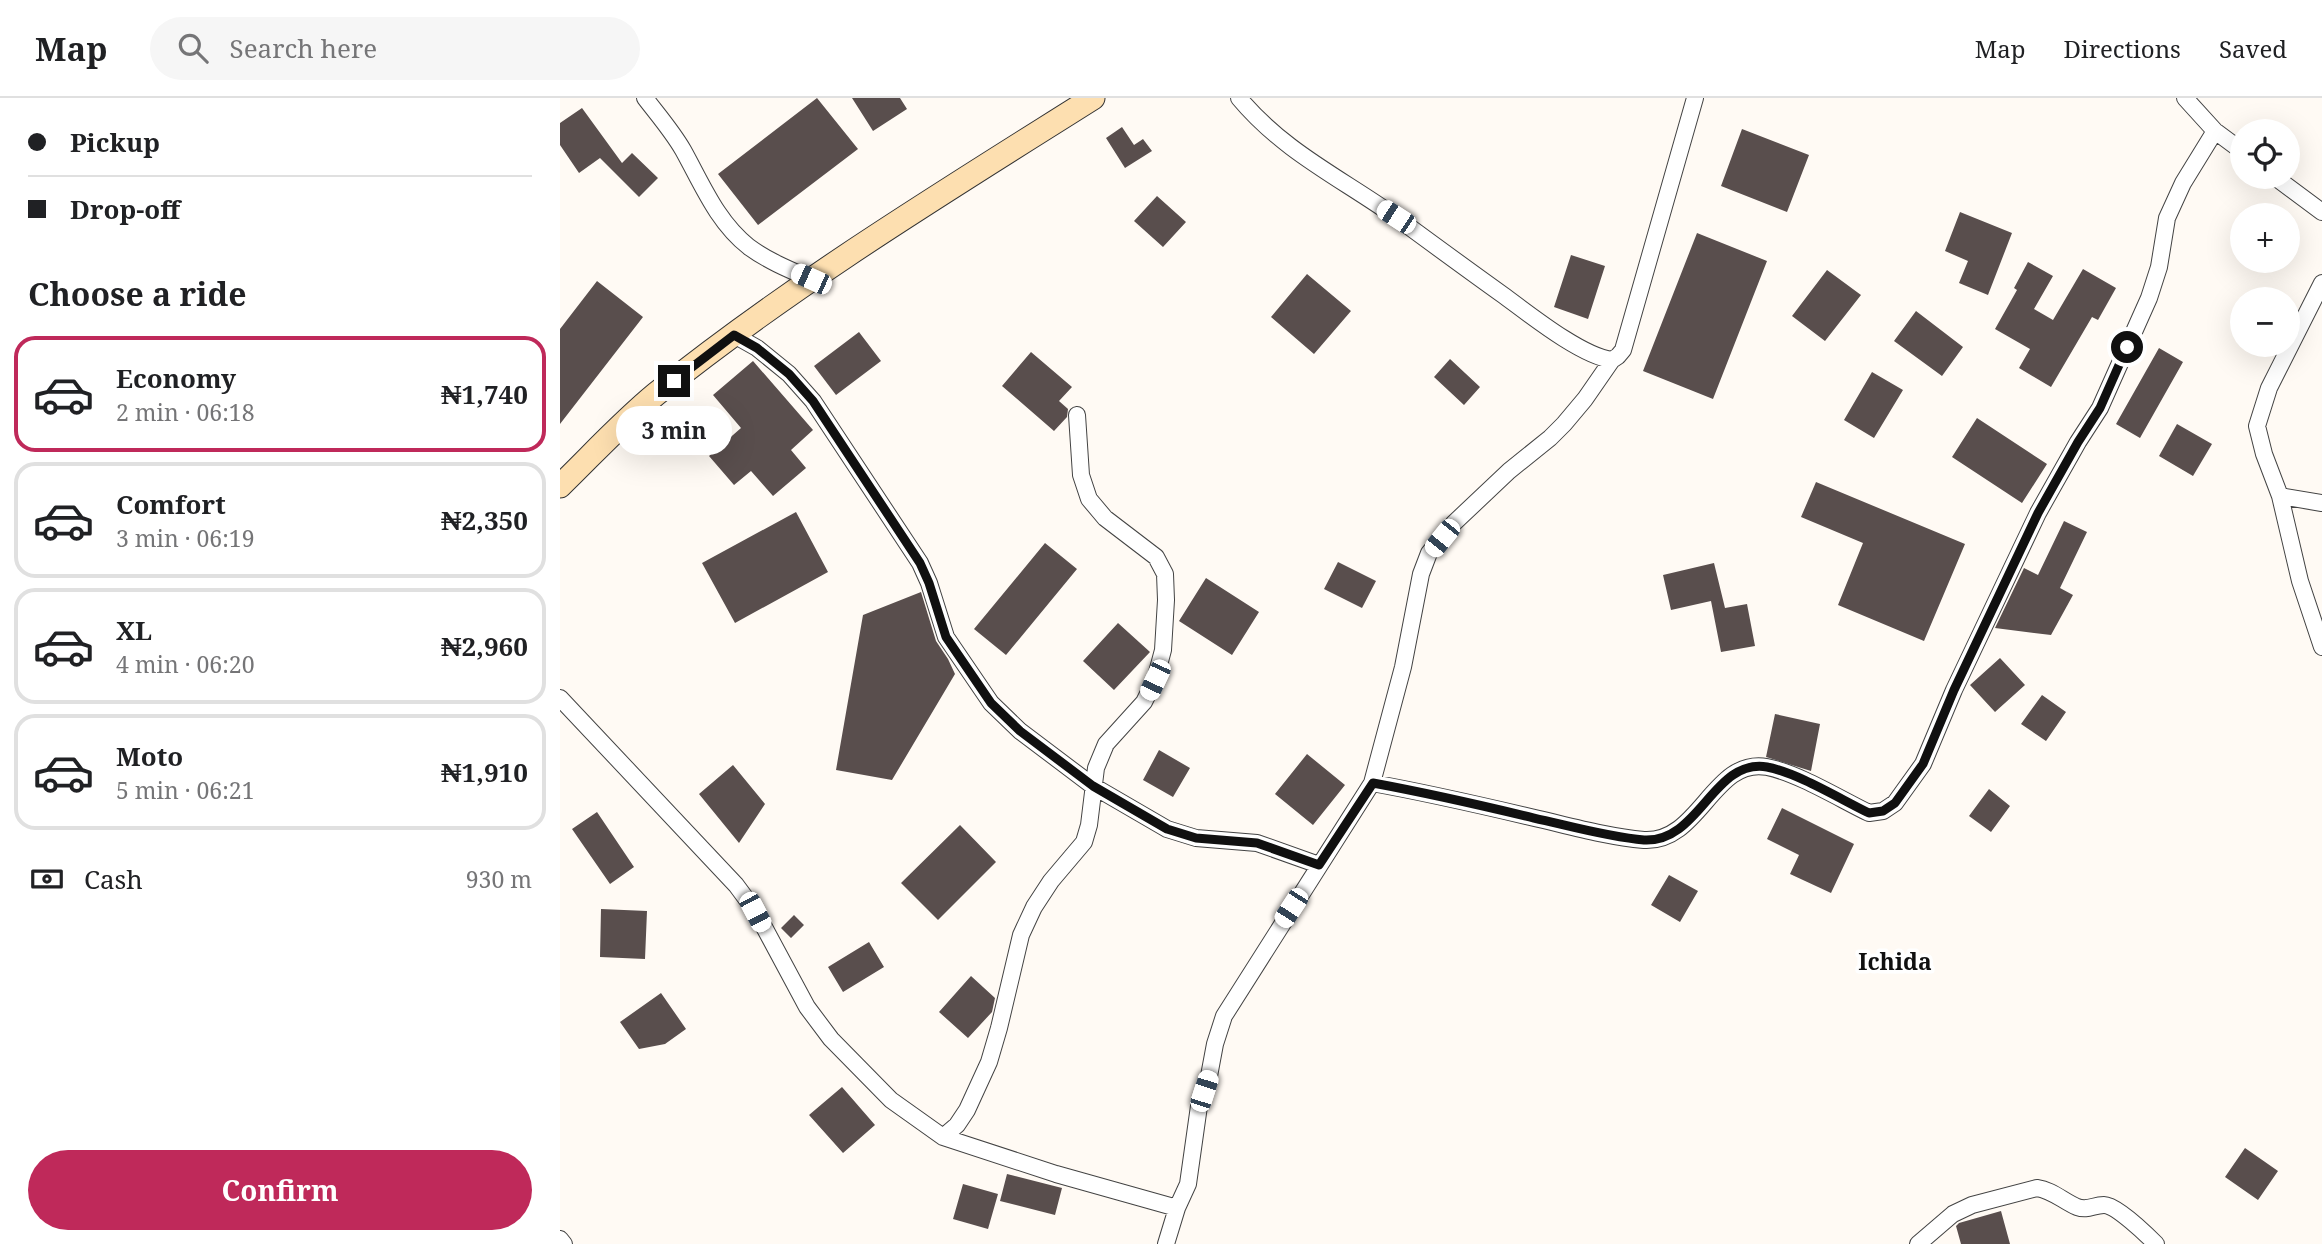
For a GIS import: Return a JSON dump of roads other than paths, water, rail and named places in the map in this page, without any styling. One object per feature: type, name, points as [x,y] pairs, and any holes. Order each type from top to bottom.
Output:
[{"type":"main road","points":[[564,476],[654,396],[811,279],[1093,98]]},
{"type":"street","points":[[645,98],[670,130],[703,191],[726,224],[748,246],[773,262],[811,279]]},
{"type":"street","points":[[1239,98],[1259,122],[1292,148],[1396,217],[1550,330],[1602,359],[1612,360]]},
{"type":"street","points":[[1166,1244],[1188,1184],[1199,1106],[1224,1016],[1373,783],[1403,667],[1421,574],[1429,553],[1454,523],[1564,424],[1612,360],[1618,356],[1626,340],[1695,98]]},
{"type":"street","points":[[2185,98],[2215,131],[2230,142]]},
{"type":"street","points":[[1373,783],[1583,829],[1647,840],[1677,831],[1723,782],[1741,770],[1753,768],[1765,767],[1789,775],[1869,813],[1883,811],[1895,803],[1923,764],[1954,690],[2038,513],[2100,408],[2149,298],[2159,267],[2167,218],[2183,183],[2215,131]]},
{"type":"street","points":[[2290,189],[2322,212]]},
{"type":"street","points":[[2322,284],[2269,388],[2258,426],[2280,496],[2300,581],[2322,647]]},
{"type":"street","points":[[734,335],[757,348],[789,374],[813,401],[920,563],[946,637],[991,703],[1020,731],[1093,786],[1167,829],[1196,838],[1257,843],[1319,865]]},
{"type":"street","points":[[943,1137],[957,1125],[967,1110],[989,1062],[1021,935],[1034,907],[1051,881],[1084,842],[1089,825],[1096,768],[1106,744],[1144,702],[1155,680],[1163,650],[1165,574],[1156,557],[1105,518],[1089,499],[1081,474],[1077,415]]},
{"type":"street","points":[[2280,496],[2322,503]]},
{"type":"street","points":[[560,698],[736,885],[755,912],[807,1007],[831,1039],[891,1100],[943,1137],[1056,1174],[1177,1208]]},
{"type":"street","points":[[1918,1244],[1954,1214],[1972,1205],[2038,1188],[2046,1189],[2081,1209],[2104,1205],[2110,1207],[2131,1221],[2156,1244]]},
{"type":"street","points":[[560,1239],[564,1244]]},
{"type":"district","name":"Ichida","points":[[1895,961]]}]
